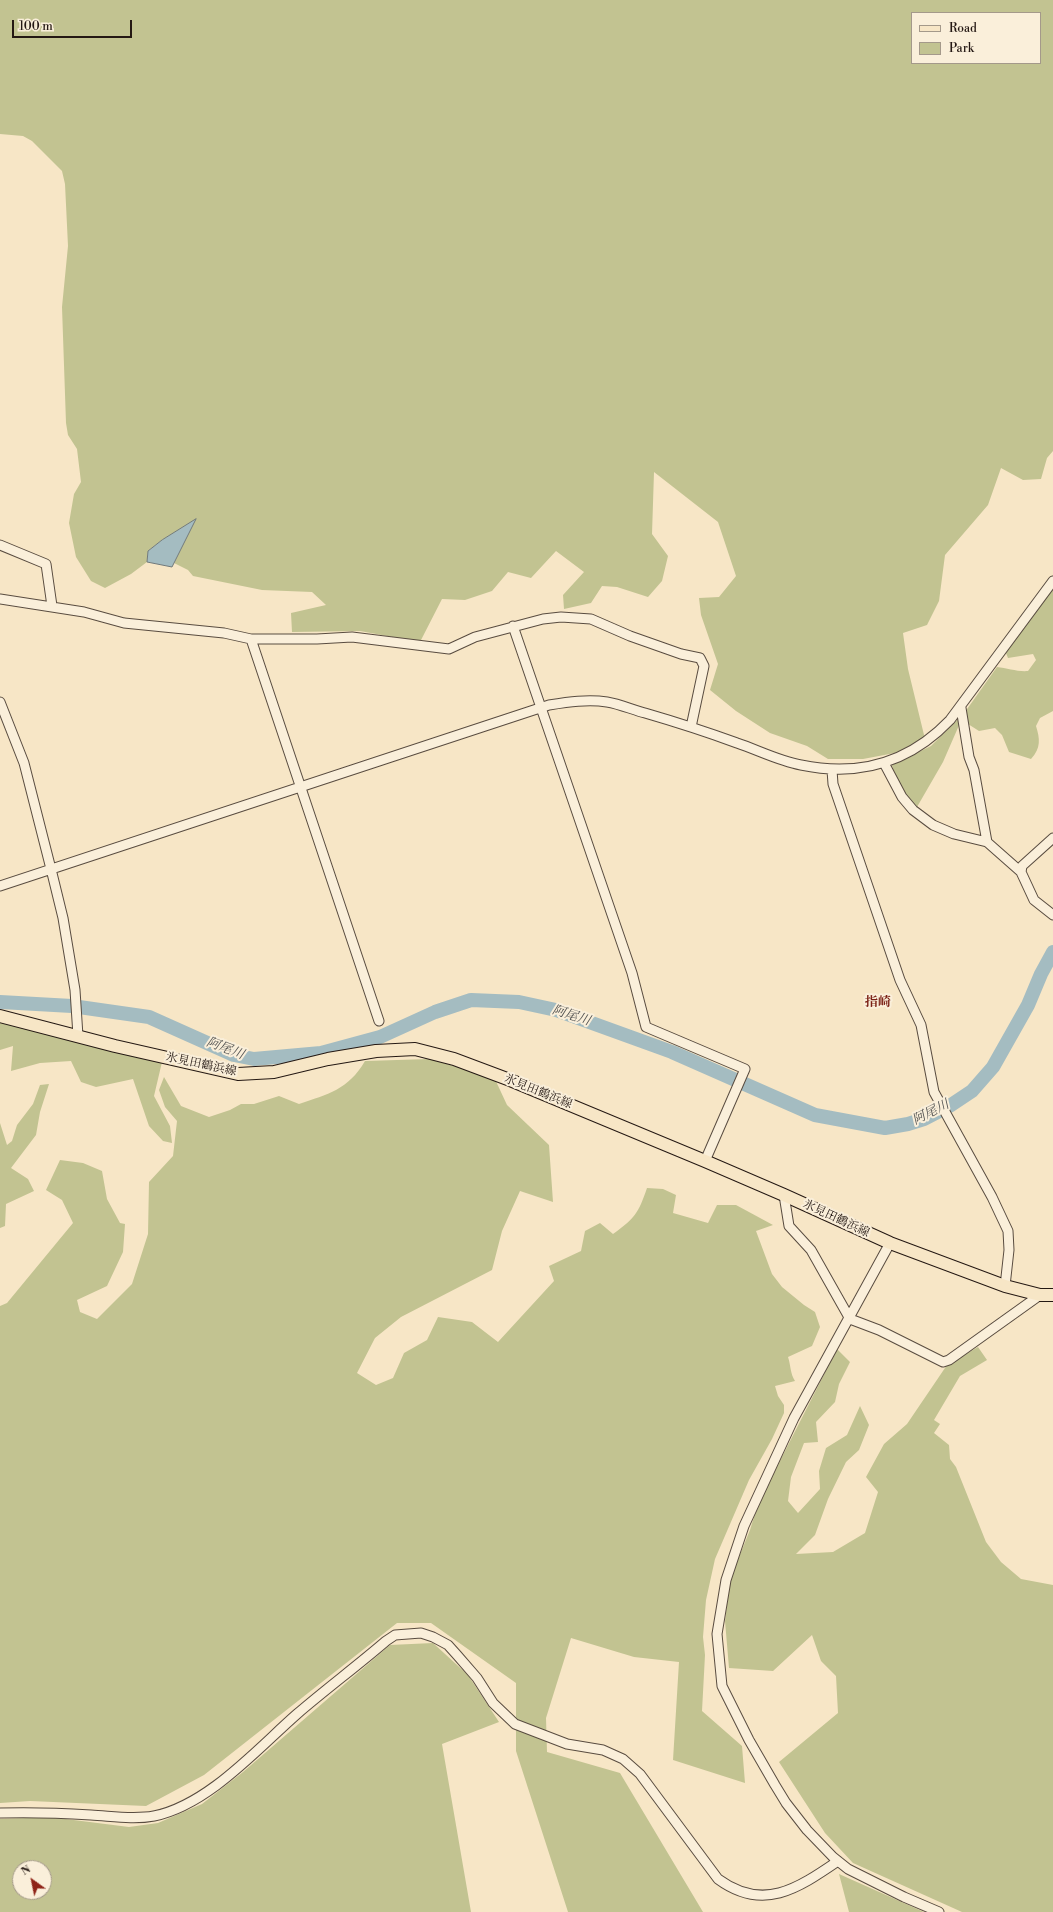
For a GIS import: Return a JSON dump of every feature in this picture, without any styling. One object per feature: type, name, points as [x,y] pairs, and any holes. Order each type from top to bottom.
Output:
[{"type":"main road","name":"氷見田鶴浜線","points":[[0,1016],[238,1074],[274,1072],[376,1051],[415,1049],[454,1059],[510,1080],[784,1194],[890,1243],[1005,1286],[1040,1295],[1053,1295]]},
{"type":"street","points":[[0,545],[46,564],[52,606]]},
{"type":"street","points":[[0,886],[540,707],[565,703],[608,702],[691,727],[799,765],[832,770],[856,769],[884,763],[915,750],[934,737],[961,708],[1053,581]]},
{"type":"street","points":[[0,599],[84,612],[124,623],[224,633],[251,639],[317,639],[352,637],[449,649],[475,637],[543,619],[561,617],[591,619],[630,636],[681,654],[700,658],[704,666],[691,727]]},
{"type":"street","points":[[513,626],[632,973],[646,1027],[745,1069],[732,1102],[705,1161]]},
{"type":"street","points":[[251,639],[379,1021]]},
{"type":"street","points":[[0,702],[24,764],[63,918],[76,997],[78,1036]]},
{"type":"street","points":[[961,708],[969,758],[974,770],[986,842]]},
{"type":"street","points":[[884,763],[902,797],[913,810],[933,825],[954,834],[986,842],[1021,872],[1034,900],[1052,914]]},
{"type":"street","points":[[832,770],[833,784],[900,980],[921,1024],[934,1092],[992,1197],[1008,1231],[1009,1250],[1005,1286]]},
{"type":"street","points":[[1021,872],[1022,866],[1053,838]]},
{"type":"street","points":[[784,1194],[789,1226],[811,1250],[850,1319],[879,1330],[943,1362],[949,1360],[1040,1295]]},
{"type":"street","points":[[890,1243],[850,1319],[794,1418],[744,1526],[726,1580],[717,1634],[722,1686],[749,1740],[786,1803],[807,1830],[848,1869],[897,1894],[939,1912]]},
{"type":"street","points":[[0,1813],[36,1812],[137,1818],[154,1816],[177,1809],[200,1796],[244,1762],[298,1713],[386,1641],[395,1635],[421,1632],[448,1646],[477,1678],[494,1704],[515,1724],[568,1744],[603,1750],[623,1759],[640,1774],[718,1879],[730,1890],[745,1897],[766,1900],[784,1897],[838,1861]]},
{"type":"green space","points":[[0,0],[1053,0],[1053,451],[1047,458],[1041,479],[1023,480],[1001,468],[988,505],[945,555],[939,601],[927,625],[903,633],[908,669],[925,739],[900,752],[863,759],[828,759],[807,746],[770,733],[736,711],[710,690],[718,664],[701,615],[699,598],[719,597],[736,576],[718,522],[654,472],[652,534],[668,556],[662,581],[648,597],[617,587],[602,586],[591,603],[564,609],[563,595],[584,572],[556,551],[531,578],[508,572],[492,591],[465,600],[442,599],[420,642],[360,631],[292,632],[291,613],[326,605],[312,592],[262,590],[193,576],[188,570],[174,563],[195,520],[162,540],[148,551],[147,562],[131,574],[105,588],[91,581],[76,557],[69,523],[74,494],[81,482],[77,449],[68,435],[66,423],[62,307],[68,246],[65,184],[62,171],[32,141],[23,136],[0,134]]},
{"type":"green space","points":[[1053,589],[1053,711],[1040,718],[1036,726],[1039,743],[1037,751],[1031,759],[1009,752],[1002,735],[995,728],[979,731],[968,724],[965,712],[997,667],[1028,671],[1036,660],[1033,654],[1008,658],[1006,653],[1048,592]]},
{"type":"green space","points":[[959,718],[960,723],[943,762],[917,807],[904,793],[898,783],[892,765],[931,746]]},
{"type":"green space","points":[[0,1023],[54,1034],[162,1062],[154,1096],[170,1126],[172,1143],[163,1141],[149,1126],[133,1079],[96,1087],[81,1082],[71,1061],[40,1063],[11,1071],[13,1046],[0,1050]]},
{"type":"green space","points":[[429,1059],[494,1077],[507,1105],[549,1145],[553,1202],[520,1191],[502,1231],[492,1270],[401,1317],[375,1338],[357,1373],[376,1385],[393,1378],[404,1353],[427,1340],[438,1317],[472,1322],[498,1342],[554,1281],[549,1266],[581,1251],[585,1231],[600,1223],[613,1234],[635,1215],[647,1188],[663,1189],[676,1195],[673,1213],[708,1223],[717,1205],[736,1205],[773,1225],[756,1231],[772,1274],[782,1287],[815,1312],[820,1327],[812,1346],[788,1357],[791,1372],[795,1381],[775,1386],[778,1396],[784,1405],[784,1413],[772,1439],[749,1480],[715,1559],[706,1600],[703,1637],[705,1655],[702,1711],[742,1746],[745,1783],[673,1760],[679,1662],[634,1657],[571,1638],[546,1718],[547,1752],[620,1773],[703,1912],[568,1912],[516,1751],[516,1683],[431,1623],[397,1623],[204,1775],[146,1806],[30,1801],[0,1803],[0,1306],[7,1303],[73,1223],[62,1200],[46,1190],[60,1160],[83,1163],[102,1171],[107,1199],[120,1223],[125,1224],[123,1252],[107,1286],[77,1300],[80,1312],[97,1319],[132,1284],[148,1234],[149,1182],[173,1156],[177,1121],[165,1107],[159,1090],[164,1077],[181,1106],[209,1117],[230,1110],[241,1104],[254,1104],[279,1096],[299,1104],[328,1094],[352,1079],[365,1061]]},
{"type":"green space","points":[[49,1084],[40,1112],[36,1135],[11,1168],[28,1179],[34,1191],[6,1204],[5,1226],[0,1228],[0,1123],[7,1145],[12,1141],[17,1125],[33,1104],[40,1085]]},
{"type":"green space","points":[[978,1347],[987,1360],[960,1376],[934,1420],[940,1424],[934,1433],[949,1445],[950,1459],[956,1467],[986,1542],[1001,1562],[1021,1579],[1053,1585],[1053,1912],[962,1912],[853,1863],[825,1833],[779,1762],[838,1713],[836,1676],[821,1661],[812,1635],[773,1671],[729,1668],[725,1621],[730,1579],[750,1530],[758,1504],[837,1349],[850,1362],[839,1384],[835,1402],[816,1422],[818,1442],[804,1443],[791,1477],[788,1501],[798,1513],[820,1489],[819,1471],[826,1448],[847,1435],[860,1406],[869,1425],[859,1450],[846,1462],[828,1499],[815,1535],[796,1554],[833,1552],[865,1533],[878,1492],[866,1477],[884,1444],[907,1424],[947,1365]]},
{"type":"green space","points":[[433,1643],[468,1675],[499,1722],[442,1744],[471,1912],[0,1912],[0,1819],[50,1817],[129,1827],[158,1823],[202,1804],[243,1772],[390,1645]]},
{"type":"green space","points":[[839,1874],[924,1912],[849,1912]]},
{"type":"water","points":[[196,519],[172,567],[147,562],[148,551],[162,540]]},
{"type":"waterway","name":"阿尾川","points":[[0,1002],[72,1006],[149,1017],[234,1055],[254,1059],[321,1053],[380,1037],[435,1012],[471,1000],[519,1002],[556,1010],[672,1052],[815,1115],[885,1128],[908,1124],[924,1119],[951,1105],[972,1091],[993,1067],[1028,1005],[1041,974],[1053,952]]},
{"type":"district","name":"指崎","points":[[878,1003]]}]
